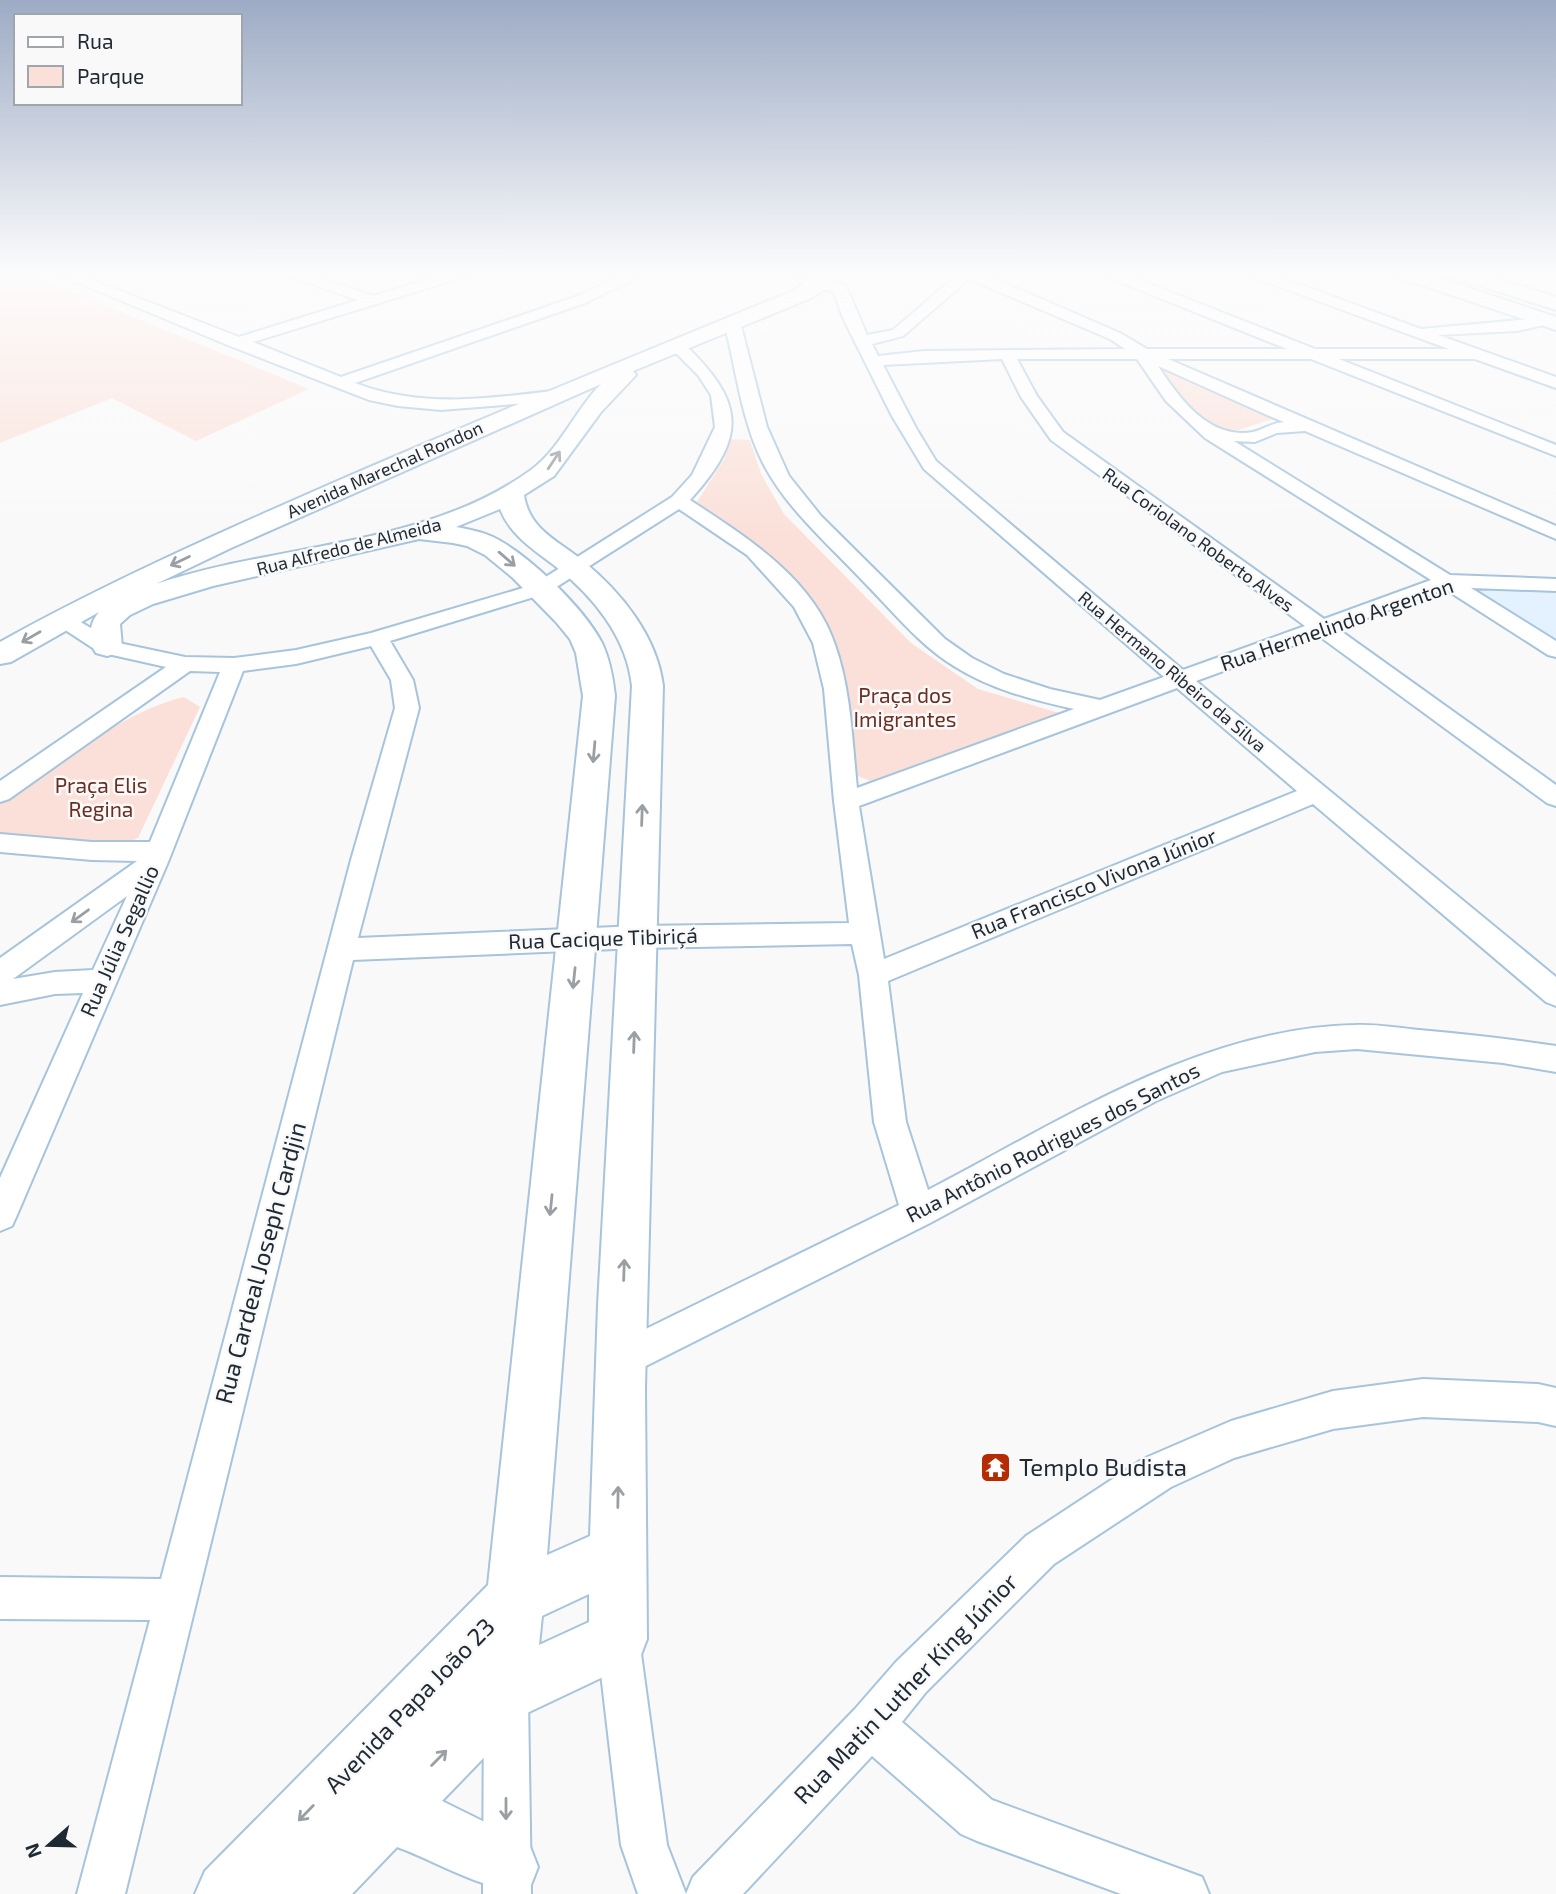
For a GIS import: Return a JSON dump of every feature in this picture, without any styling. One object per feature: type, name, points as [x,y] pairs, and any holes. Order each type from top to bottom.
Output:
[{"type":"main road","name":"Avenida Marechal Rondon","points":[[0,655],[221,542],[552,396],[644,359]]},
{"type":"main road","name":"Rua Alfredo de Almeida","points":[[107,647],[104,630],[107,621],[125,607],[160,592],[420,531],[477,511],[512,493],[547,470],[590,408],[609,387],[645,359]]},
{"type":"main road","points":[[552,396],[570,399],[590,408]]},
{"type":"main road","points":[[506,1692],[599,696],[596,666],[584,638],[557,579],[514,516],[512,493]]},
{"type":"main road","points":[[306,1894],[506,1692],[618,1639],[620,1361],[639,937],[646,678],[628,628],[557,579],[499,552],[482,541],[420,531]]},
{"type":"main road","points":[[221,542],[220,556],[228,566],[241,573]]},
{"type":"main road","name":"Avenida Papa João 23","points":[[228,1894],[513,1600],[617,1552]]},
{"type":"main road","points":[[386,1811],[432,1828],[506,1880]]},
{"type":"street","points":[[280,359],[393,401],[450,407],[552,396]]},
{"type":"street","points":[[341,382],[407,359]]},
{"type":"street","points":[[73,620],[107,647],[185,664],[234,665],[296,657],[377,638],[557,579],[679,501],[700,478],[724,427],[719,395],[705,372],[691,359]]},
{"type":"street","points":[[741,359],[770,458],[800,504],[936,641],[962,662],[1003,682],[1051,698],[1102,708]]},
{"type":"street","points":[[873,361],[889,359]]},
{"type":"street","name":"Rua Coriolano Roberto Alves","points":[[1010,359],[1029,397],[1057,436],[1556,797]]},
{"type":"street","points":[[1146,359],[1161,387],[1189,417],[1212,434],[1250,446],[1448,581],[1556,650]]},
{"type":"street","points":[[1155,359],[1274,420],[1306,425],[1556,533]]},
{"type":"street","points":[[1326,359],[1556,451]]},
{"type":"street","points":[[1490,359],[1556,383]]},
{"type":"street","name":"Rua Hermano Ribeiro da Silva","points":[[873,361],[914,444],[930,465],[1181,680],[1556,994]]},
{"type":"street","points":[[450,407],[461,416],[463,437]]},
{"type":"street","points":[[1250,446],[1274,420]]},
{"type":"street","points":[[724,427],[758,423]]},
{"type":"street","points":[[679,501],[754,551],[803,604],[824,643],[835,689],[846,801],[864,933],[873,975],[890,1122],[918,1212]]},
{"type":"street","name":"Rua Hermelindo Argenton","points":[[846,801],[1448,581],[1484,580],[1556,585]]},
{"type":"street","name":"Rua Cardeal Joseph Cardjin","points":[[101,1894],[364,860],[407,708],[403,679],[377,638]]},
{"type":"street","points":[[0,793],[185,664]]},
{"type":"street","name":"Rua Júlia Segallio","points":[[0,1215],[157,857],[234,665]]},
{"type":"street","name":"Rua Francisco Vivona Júnior","points":[[873,975],[1315,793]]},
{"type":"street","points":[[0,843],[157,857]]},
{"type":"street","points":[[92,851],[105,871],[108,895]]},
{"type":"street","points":[[0,973],[157,857]]},
{"type":"street","name":"Rua Cacique Tibiriçá","points":[[342,950],[639,937],[864,933]]},
{"type":"street","points":[[0,993],[55,983],[103,981]]},
{"type":"street","name":"Rua Antônio Rodrigues dos Santos","points":[[620,1361],[918,1212],[1145,1092],[1218,1060],[1315,1040],[1357,1037],[1477,1047],[1556,1059]]},
{"type":"street","name":"Rua Matin Luther King Júnior","points":[[710,1894],[872,1725],[911,1676],[1040,1550],[1157,1474],[1231,1440],[1334,1410],[1423,1398],[1538,1403],[1556,1407]]},
{"type":"street","points":[[0,1598],[174,1600]]},
{"type":"street","points":[[618,1639],[644,1845],[662,1894]]},
{"type":"street","points":[[506,1692],[506,1880]]},
{"type":"street","points":[[872,1725],[977,1818],[1185,1894]]},
{"type":"shaded area","points":[[1483,586],[1556,590],[1556,643],[1471,590]]},
{"type":"green space","points":[[0,359],[236,359],[309,389],[196,441],[112,398],[0,443]]},
{"type":"green space","points":[[1163,370],[1272,419],[1227,434],[1198,416],[1178,398],[1170,389]]},
{"type":"green space","name":"Praça dos Imigrantes","points":[[729,439],[750,440],[761,474],[784,514],[911,643],[978,689],[1059,713],[871,781],[855,775],[849,708],[838,656],[798,588],[693,508],[725,458]]},
{"type":"green space","name":"Praça Elis Regina","points":[[184,697],[200,707],[138,838],[113,849],[0,839],[0,804],[112,728],[160,704]]},
{"type":"place","name":"Templo Budista","points":[[996,1468]]}]
